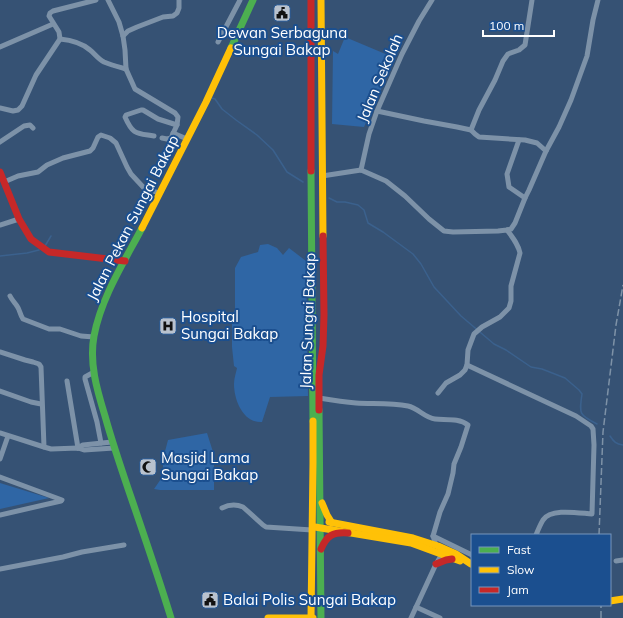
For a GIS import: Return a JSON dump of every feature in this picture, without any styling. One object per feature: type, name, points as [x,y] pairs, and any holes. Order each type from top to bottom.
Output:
[{"type":"main road","name":"Jalan Pekan Sungai Bakap","points":[[171,618],[145,536],[113,445],[96,386],[93,358],[94,337],[99,315],[105,299],[206,102],[253,0]]},
{"type":"main road","name":"Jalan Sungai Bakap","points":[[310,0],[313,463],[315,525],[312,618]]},
{"type":"main road","name":"Jalan Sungai Bakap","points":[[321,0],[324,315],[323,346],[319,375],[320,496],[315,525],[320,550],[321,618]]},
{"type":"main road","points":[[0,172],[19,219],[31,239],[49,252],[125,261]]},
{"type":"main road","points":[[320,496],[324,510],[332,523]]},
{"type":"main road","points":[[315,525],[332,523],[413,538],[427,542],[442,554],[471,564]]},
{"type":"main road","points":[[315,525],[348,533],[435,547],[456,554],[471,563]]},
{"type":"main road","points":[[320,550],[326,539],[331,535],[336,533],[348,533]]},
{"type":"main road","points":[[436,564],[454,559]]},
{"type":"main road","points":[[611,601],[623,599]]},
{"type":"main road","points":[[268,618],[312,618]]},
{"type":"street","points":[[0,108],[13,111],[18,110],[22,106],[36,75],[60,39],[59,32],[49,16],[50,13],[96,0]]},
{"type":"street","points":[[108,0],[119,22],[123,36],[126,69],[135,88],[175,113],[178,117],[177,125],[171,138],[162,138]]},
{"type":"street","points":[[123,36],[128,31],[137,27],[163,17],[173,16],[177,13],[179,8],[179,0]]},
{"type":"street","points":[[218,42],[240,0]]},
{"type":"street","name":"Jalan Sekolah","points":[[361,170],[369,134],[377,111],[402,54],[432,0]]},
{"type":"street","points":[[471,130],[503,61],[508,54],[525,45],[532,0]]},
{"type":"street","points":[[322,176],[361,170],[386,181],[444,231],[468,232],[511,229],[571,100],[587,56],[598,0]]},
{"type":"street","points":[[0,47],[53,24]]},
{"type":"street","points":[[60,39],[79,44],[89,49],[96,57],[106,63],[126,69]]},
{"type":"street","points":[[154,136],[137,133],[130,128],[125,117],[126,115],[143,110],[158,119],[177,125]]},
{"type":"street","points":[[377,111],[471,130],[479,137],[537,143],[546,151]]},
{"type":"street","points":[[0,142],[24,126],[30,126],[33,128]]},
{"type":"street","points":[[173,133],[187,139]]},
{"type":"street","points":[[4,182],[18,176],[38,172],[47,165],[63,158],[90,151],[98,137],[101,135],[110,138],[116,143],[131,174],[144,188],[159,193]]},
{"type":"street","points":[[519,140],[506,174],[509,188],[525,198]]},
{"type":"street","points":[[0,225],[19,219]]},
{"type":"street","points":[[438,393],[446,383],[460,375],[464,370],[467,365],[468,350],[474,334],[482,327],[500,317],[509,308],[511,301],[511,286],[520,253],[517,243],[508,230]]},
{"type":"street","points":[[10,296],[23,319],[49,329],[60,329],[82,336],[94,337]]},
{"type":"street","points":[[0,352],[34,362],[39,364],[41,367],[41,404],[44,448]]},
{"type":"street","points":[[467,365],[576,416],[593,429],[592,514],[557,513],[549,515],[543,519],[536,534]]},
{"type":"street","points":[[94,372],[84,379],[97,422],[101,443]]},
{"type":"street","points":[[67,381],[78,448]]},
{"type":"street","points":[[0,391],[41,404]]},
{"type":"street","points":[[319,398],[355,403],[408,406],[418,410],[429,418],[444,419],[465,423],[468,425],[455,460],[448,494],[440,512],[433,536],[436,564]]},
{"type":"street","points":[[97,422],[106,421]]},
{"type":"street","points":[[0,433],[51,449],[78,448],[84,450],[113,445]]},
{"type":"street","points":[[0,459],[8,436]]},
{"type":"street","points":[[78,448],[83,445],[101,443],[113,445]]},
{"type":"street","points":[[0,477],[62,500],[0,515]]},
{"type":"street","points":[[42,505],[44,493]]},
{"type":"street","points":[[222,508],[227,505],[240,505],[266,527],[315,525]]},
{"type":"street","points":[[427,542],[433,536]]},
{"type":"street","points":[[433,536],[471,555]]},
{"type":"street","points":[[0,569],[124,545]]},
{"type":"street","points":[[411,618],[442,554]]},
{"type":"street","points":[[616,560],[623,560]]},
{"type":"street","points":[[321,587],[326,618]]},
{"type":"street","points":[[416,607],[440,618]]},
{"type":"shaded area","points":[[345,37],[395,58],[364,127],[332,124],[333,51],[338,54]]},
{"type":"shaded area","points":[[268,244],[277,248],[283,255],[289,248],[306,261],[308,396],[270,397],[262,422],[250,419],[245,415],[238,403],[234,390],[237,368],[234,366],[232,347],[232,317],[235,309],[235,268],[241,257],[258,252],[260,245]]},
{"type":"shaded area","points":[[207,433],[214,455],[214,490],[154,489],[163,476],[163,459],[168,440]]},
{"type":"shaded area","points":[[0,483],[49,498],[0,509]]},
{"type":"waterway","points":[[212,98],[215,99],[222,109],[257,135],[273,150],[287,172],[303,182]]},
{"type":"waterway","points":[[329,198],[337,202],[358,205],[364,210],[368,223],[413,254],[421,264],[434,287],[461,316],[494,344],[506,350],[531,367],[542,369],[565,378],[582,394],[581,410],[584,416],[597,424]]},
{"type":"waterway","points":[[45,246],[51,236]]},
{"type":"waterway","points":[[0,256],[39,250]]},
{"type":"waterway","points":[[610,436],[615,442],[623,445]]},
{"type":"railway","points":[[599,534],[603,432],[616,325],[623,285]]},
{"type":"railway","points":[[601,606],[601,618]]},
{"type":"traffic: fast","points":[[231,48],[253,0]]},
{"type":"traffic: fast","points":[[311,171],[313,421]]},
{"type":"traffic: fast","points":[[142,228],[114,280],[102,308],[94,336],[92,356],[99,396],[111,438],[171,618]]},
{"type":"traffic: fast","points":[[319,410],[321,618]]},
{"type":"traffic: slow","points":[[321,0],[323,236]]},
{"type":"traffic: slow","points":[[142,228],[206,102],[231,48]]},
{"type":"traffic: slow","points":[[311,618],[313,421]]},
{"type":"traffic: slow","points":[[322,503],[332,523]]},
{"type":"traffic: slow","points":[[329,522],[413,538],[438,546],[456,554],[471,564]]},
{"type":"traffic: slow","points":[[315,527],[411,543],[460,561]]},
{"type":"traffic: slow","points":[[611,601],[623,599]]},
{"type":"traffic: slow","points":[[268,618],[313,618]]},
{"type":"traffic: jam","points":[[311,0],[311,171]]},
{"type":"traffic: jam","points":[[0,172],[19,219],[31,239],[49,252],[125,261]]},
{"type":"traffic: jam","points":[[319,410],[319,375],[323,346],[324,315],[323,236]]},
{"type":"traffic: jam","points":[[321,549],[331,535],[348,533]]},
{"type":"traffic: jam","points":[[436,564],[452,559]]},
{"type":"place","name":"Dewan Serbaguna Sungai Bakap","points":[[282,13]]},
{"type":"place","name":"Hospital Sungai Bakap","points":[[168,326]]},
{"type":"place","name":"Masjid Lama Sungai Bakap","points":[[148,467]]},
{"type":"place","name":"Balai Polis Sungai Bakap","points":[[210,600]]}]
